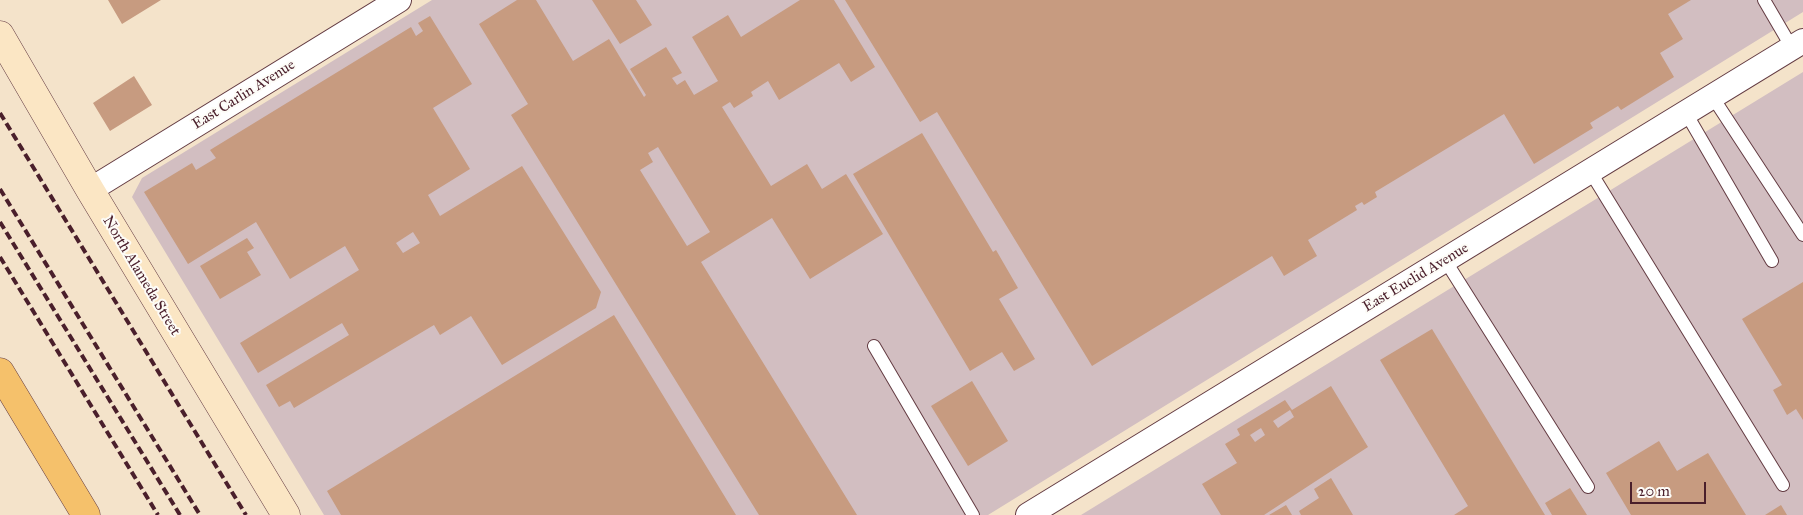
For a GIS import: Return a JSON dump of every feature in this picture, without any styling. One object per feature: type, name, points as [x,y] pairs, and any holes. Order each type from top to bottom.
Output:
[{"type":"main road","points":[[0,372],[86,515]]},
{"type":"street","name":"East Carlin Avenue","points":[[90,190],[399,0]]},
{"type":"street","name":"North Alameda Street","points":[[0,34],[90,190],[286,515]]},
{"type":"street","name":"East Euclid Avenue","points":[[1028,515],[1797,44]]},
{"type":"lane","points":[[1764,0],[1797,44]]},
{"type":"lane","points":[[1712,96],[1803,235]]},
{"type":"lane","points":[[1686,113],[1772,261]]},
{"type":"lane","points":[[1590,171],[1783,485]]},
{"type":"lane","points":[[1445,260],[1588,486]]},
{"type":"lane","points":[[874,346],[973,515]]},
{"type":"shaded area","points":[[432,0],[1803,0],[1803,12],[988,515],[324,515],[132,197],[142,178]]},
{"type":"shaded area","points":[[1803,72],[1803,515],[1081,515]]},
{"type":"building","points":[[108,0],[161,0],[122,24]]},
{"type":"building","points":[[517,0],[536,0],[573,61],[609,39],[644,97],[646,95],[630,69],[666,47],[682,73],[672,78],[677,85],[685,80],[694,95],[718,81],[692,37],[728,15],[741,37],[800,0],[834,0],[875,67],[851,82],[839,63],[779,100],[768,81],[751,92],[753,96],[734,108],[730,102],[722,107],[771,186],[807,164],[822,189],[846,174],[883,234],[810,279],[772,218],[701,262],[857,515],[759,515],[511,115],[528,104],[479,24]],"holes":[[[658,147],[710,232],[687,246],[640,170],[653,162],[648,153]]]},
{"type":"building","points":[[592,0],[636,0],[652,25],[620,44]]},
{"type":"building","points":[[845,0],[1691,0],[1668,14],[1683,39],[1660,53],[1674,77],[1621,110],[1618,106],[1590,123],[1593,128],[1534,164],[1504,114],[1375,192],[1377,197],[1364,205],[1362,202],[1355,206],[1357,210],[1308,240],[1317,256],[1284,276],[1272,256],[1092,366],[937,112],[920,122]]},
{"type":"building","points":[[430,16],[472,84],[433,108],[470,169],[428,195],[440,216],[522,166],[601,292],[596,308],[502,365],[471,316],[440,335],[434,325],[294,408],[290,401],[279,407],[266,385],[349,335],[342,323],[258,373],[240,343],[359,270],[345,246],[290,279],[256,222],[188,264],[144,192],[192,163],[196,170],[216,158],[210,150],[411,27],[416,36],[423,31],[418,23]],"holes":[[[413,232],[420,243],[403,253],[396,243]]]},
{"type":"building","points":[[134,76],[152,105],[110,131],[93,103]]},
{"type":"building","points":[[922,133],[993,252],[996,250],[1018,288],[999,299],[1035,359],[1014,371],[1002,352],[970,371],[853,174]]},
{"type":"building","points":[[247,238],[254,248],[247,252],[261,275],[220,299],[200,266]]},
{"type":"building","points":[[1803,282],[1803,420],[1796,409],[1787,415],[1773,390],[1782,385],[1742,319]]},
{"type":"building","points":[[614,315],[736,515],[341,515],[327,491]]},
{"type":"building","points":[[1432,329],[1545,515],[1454,515],[1468,506],[1380,360]]},
{"type":"building","points":[[972,381],[1008,441],[968,466],[931,406]]},
{"type":"building","points":[[1331,386],[1368,447],[1264,515],[1221,515],[1202,484],[1237,463],[1225,444],[1240,435],[1237,429],[1285,400],[1292,410]],"holes":[[[1290,410],[1294,417],[1278,428],[1273,421]],[[1261,428],[1265,435],[1255,442],[1250,435]]]},
{"type":"building","points":[[1659,441],[1677,471],[1708,453],[1746,515],[1631,515],[1606,473]]},
{"type":"building","points":[[1331,478],[1353,515],[1301,515],[1299,511],[1319,498],[1314,489]]},
{"type":"building","points":[[1570,488],[1587,515],[1552,515],[1545,503]]},
{"type":"building","points":[[1286,505],[1292,515],[1269,515]]},
{"type":"building","points":[[1781,505],[1787,515],[1765,515]]},
{"type":"railway","points":[[0,113],[246,515]]},
{"type":"railway","points":[[0,189],[200,515]]},
{"type":"railway","points":[[0,222],[180,515]]},
{"type":"railway","points":[[0,257],[158,515]]}]
